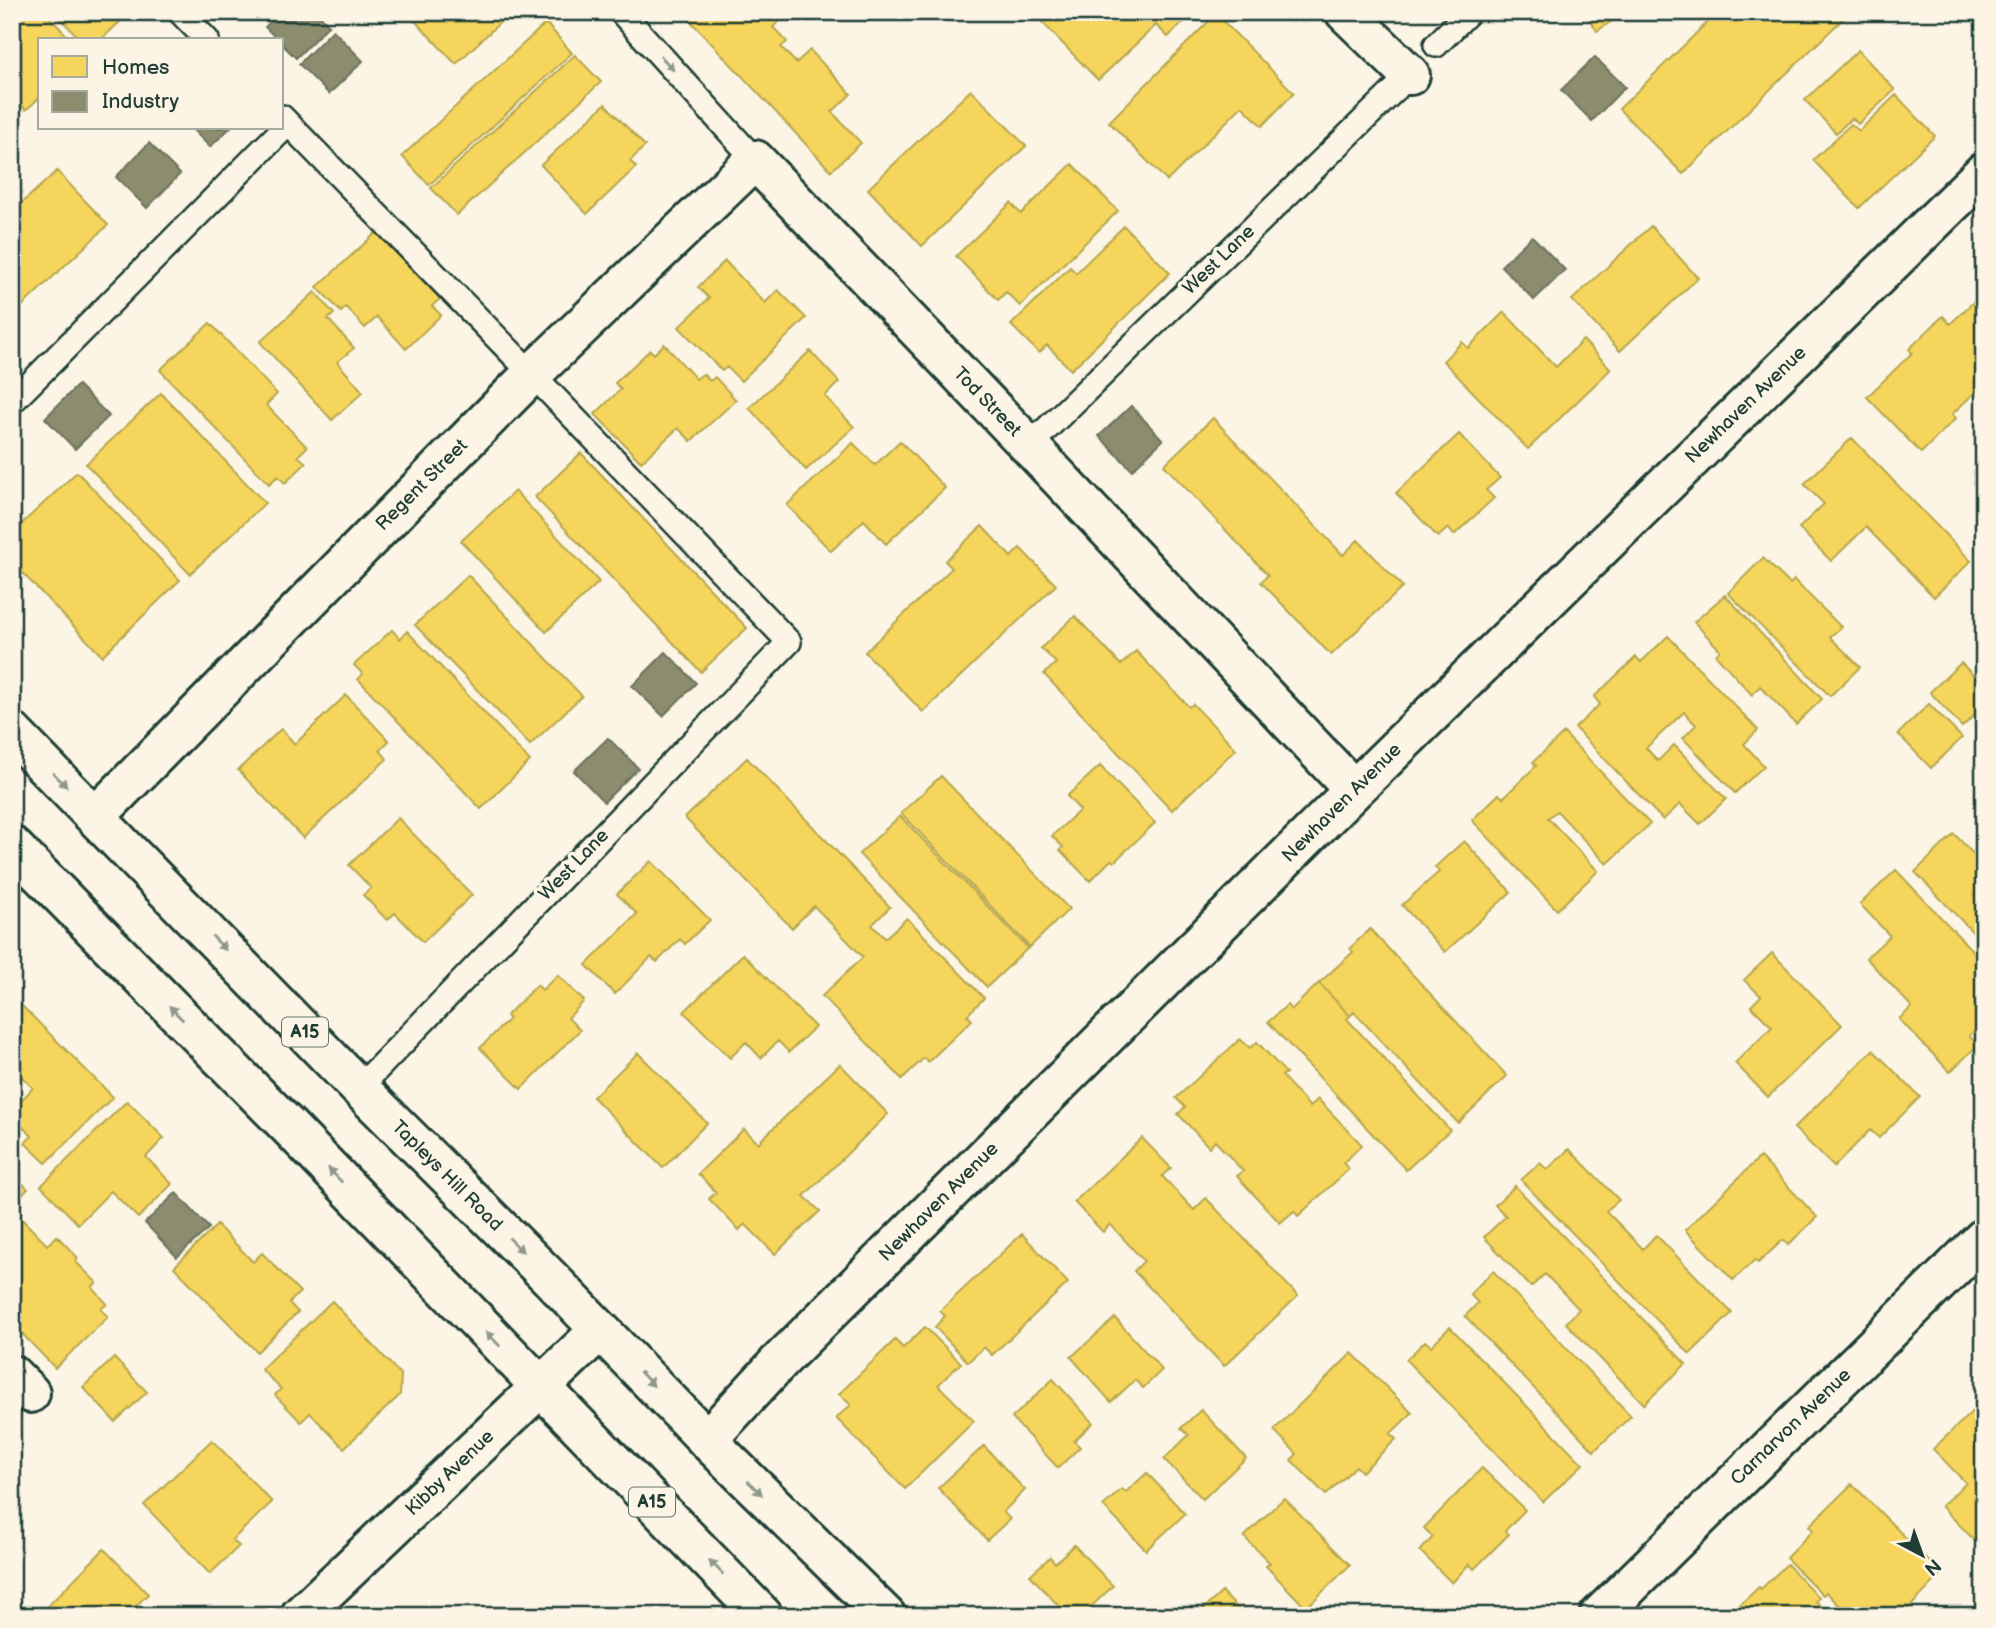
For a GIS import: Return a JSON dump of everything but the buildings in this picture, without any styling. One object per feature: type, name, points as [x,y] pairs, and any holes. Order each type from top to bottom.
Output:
[{"type":"street","points":[[1345,12],[1410,75]]},
{"type":"street","name":"Regent Street","points":[[96,816],[532,374],[755,160]]},
{"type":"street","name":"Tod Street","points":[[755,160],[1354,790]]},
{"type":"street","name":"Newhaven Avenue","points":[[707,1440],[779,1362],[1354,790],[1984,172]]},
{"type":"street","name":"Tapleys Hill Road","points":[[12,732],[707,1440],[886,1616]]},
{"type":"street","name":"A15","points":[[12,846],[763,1616]]},
{"type":"street","name":"Carnarvon Avenue","points":[[1599,1616],[1984,1238]]},
{"type":"street","name":"Kibby Avenue","points":[[300,1616],[600,1331]]},
{"type":"lane","points":[[180,12],[205,38]]},
{"type":"lane","name":"Tod Street","points":[[621,12],[755,160]]},
{"type":"lane","points":[[1436,45],[1469,12]]},
{"type":"lane","name":"West Lane","points":[[1029,446],[1410,75]]},
{"type":"lane","points":[[285,121],[532,374]]},
{"type":"lane","points":[[12,401],[276,130]]},
{"type":"lane","name":"West Lane","points":[[359,1088],[789,642],[532,374]]}]
